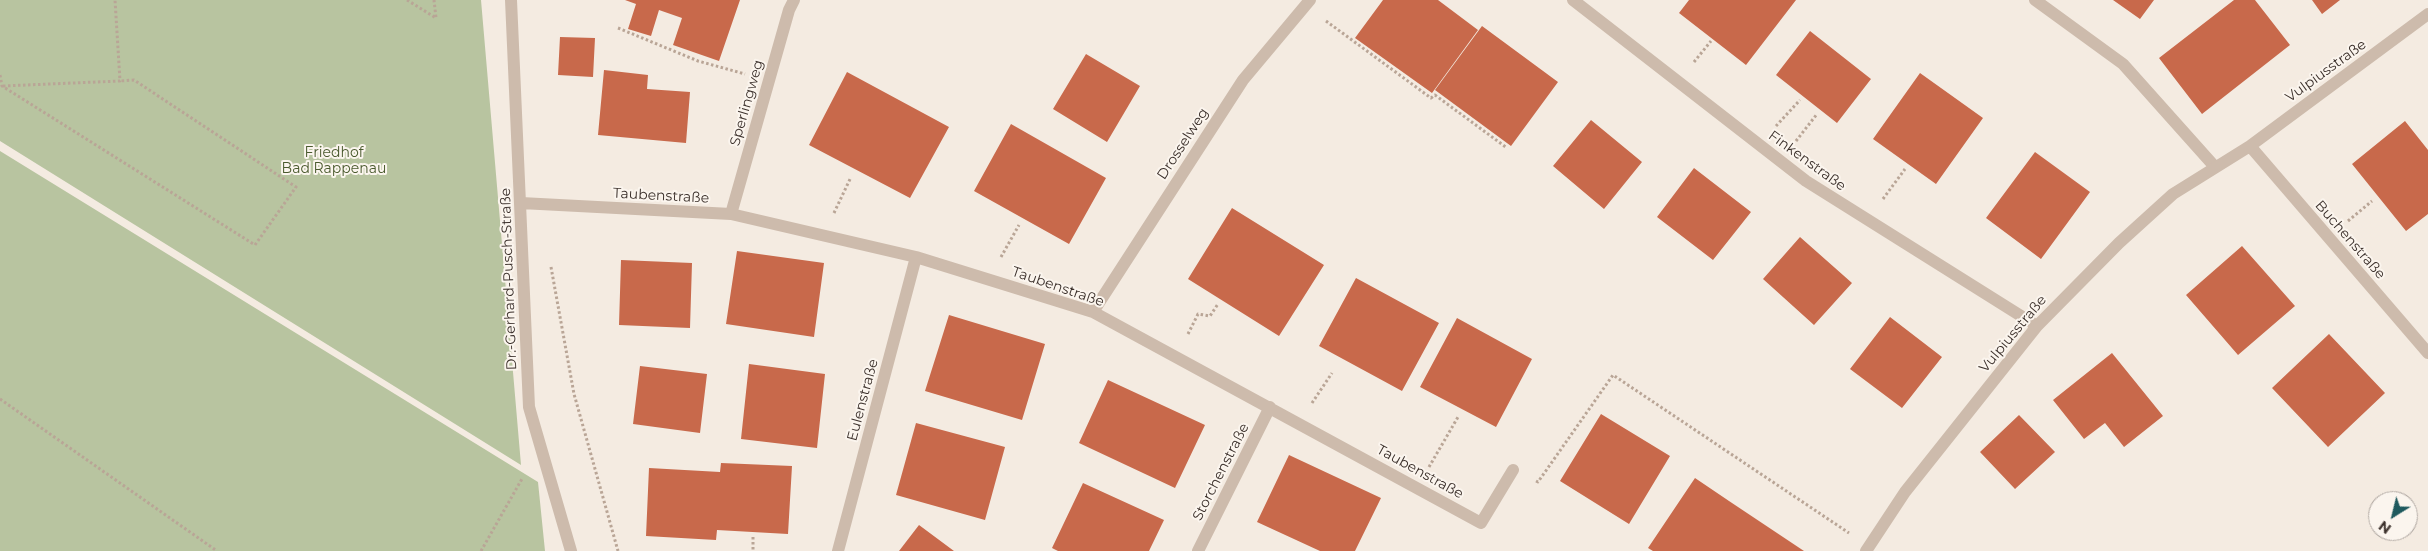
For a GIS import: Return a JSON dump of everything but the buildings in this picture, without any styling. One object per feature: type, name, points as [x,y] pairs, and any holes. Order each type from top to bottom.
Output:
[{"type":"street","name":"Dr.-Gerhard-Pusch-Straße","points":[[510,0],[521,203],[528,407],[571,551]]},
{"type":"street","name":"Sperlingweg","points":[[731,214],[794,0]]},
{"type":"street","name":"Finkenstraße","points":[[1573,0],[1806,181],[2037,326]]},
{"type":"street","points":[[2035,0],[2123,64],[2215,167]]},
{"type":"street","name":"Drosselweg","points":[[1093,312],[1243,80],[1308,2]]},
{"type":"street","name":"Vulpiusstraße","points":[[1867,548],[1905,492],[2037,326],[2119,243],[2173,194],[2250,146],[2428,14]]},
{"type":"street","name":"Buchenstraße","points":[[2250,146],[2428,353]]},
{"type":"street","name":"Taubenstraße","points":[[521,203],[731,214],[916,257],[1093,312],[1481,522],[1513,470]]},
{"type":"street","name":"Eulenstraße","points":[[838,551],[916,257]]},
{"type":"street","name":"Storchenstraße","points":[[1198,551],[1270,407]]},
{"type":"path","points":[[115,0],[120,81]]},
{"type":"path","points":[[407,0],[436,18],[434,0]]},
{"type":"path","points":[[1308,2],[1402,79],[1431,98],[1435,95],[1507,148]]},
{"type":"path","points":[[618,28],[698,61],[726,67],[769,82]]},
{"type":"path","points":[[0,75],[1,86]]},
{"type":"path","points":[[134,80],[296,187],[255,245],[1,86],[134,80]]},
{"type":"path","points":[[1759,145],[1800,100]]},
{"type":"path","points":[[1780,161],[1817,114]]},
{"type":"path","points":[[1866,219],[1906,169]]},
{"type":"path","points":[[822,236],[851,177]]},
{"type":"path","points":[[2328,236],[2372,201]]},
{"type":"path","points":[[988,280],[1019,224]]},
{"type":"path","points":[[550,262],[574,394],[618,551]]},
{"type":"path","points":[[1179,358],[1198,314],[1210,316],[1218,304]]},
{"type":"path","points":[[1301,423],[1332,373]]},
{"type":"path","points":[[1513,470],[1538,482],[1613,375],[1867,548]]},
{"type":"path","points":[[0,399],[217,551]]},
{"type":"path","points":[[1418,488],[1442,442],[1458,417]]},
{"type":"path","points":[[481,551],[540,446]]},
{"type":"path","points":[[753,537],[754,551]]},
{"type":"green space","name":"Friedhof Bad Rappenau","points":[[0,0],[481,0],[521,465],[0,141]]},
{"type":"green space","points":[[0,151],[538,482],[545,551],[0,551]]}]
